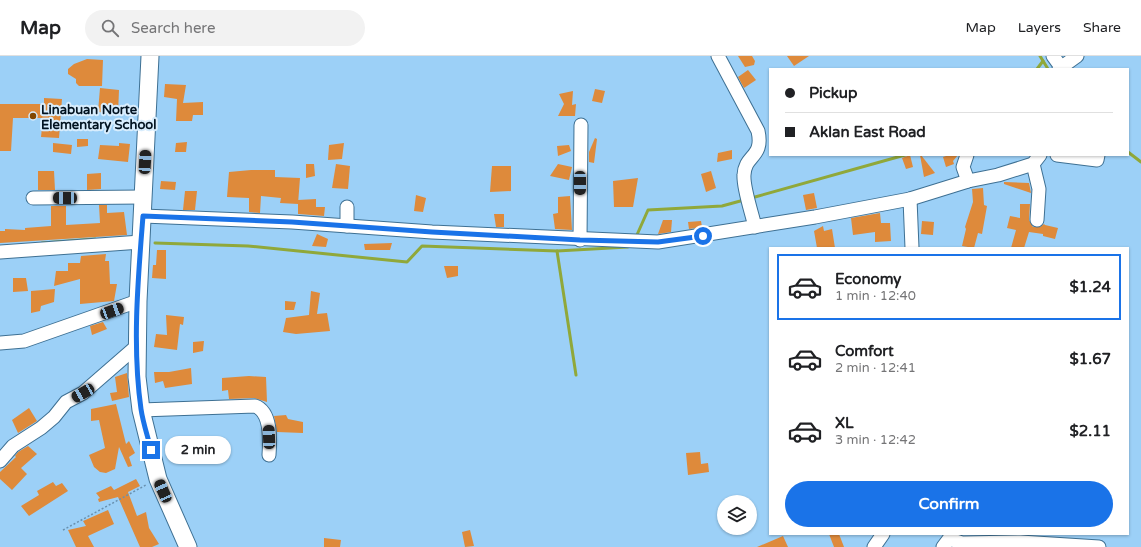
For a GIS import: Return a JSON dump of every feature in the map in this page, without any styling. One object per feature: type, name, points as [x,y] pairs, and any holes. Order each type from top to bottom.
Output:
[{"type":"main road","points":[[150,56],[138,301],[137,346],[141,410],[158,479],[188,547]]},
{"type":"street","points":[[718,56],[728,72],[759,138],[759,148],[746,164],[744,176],[755,227]]},
{"type":"street","points":[[1053,56],[1060,68],[1077,56]]},
{"type":"street","points":[[580,240],[581,125]]},
{"type":"street","points":[[967,156],[963,167],[968,181]]},
{"type":"street","points":[[1065,156],[1097,160],[1098,156]]},
{"type":"street","points":[[143,216],[292,222],[580,240],[658,242],[755,227],[910,199],[968,181],[998,175],[1037,160],[1039,189],[1037,220]]},
{"type":"street","points":[[33,198],[143,197]]},
{"type":"street","points":[[910,199],[912,247]]},
{"type":"street","points":[[347,207],[347,226]]},
{"type":"street","points":[[0,252],[142,242]]},
{"type":"street","points":[[0,343],[24,341],[138,301]]},
{"type":"street","points":[[0,461],[13,446],[41,428],[54,417],[66,402],[83,393],[137,346]]},
{"type":"street","points":[[141,410],[255,406],[261,408],[264,412],[269,428],[269,455]]},
{"type":"street","points":[[874,547],[882,535]]},
{"type":"street","points":[[943,547],[950,539],[962,543],[1099,547]]},
{"type":"path","points":[[63,530],[158,479]]},
{"type":"building","points":[[738,56],[752,56],[755,61],[754,65],[745,67]]},
{"type":"building","points":[[787,56],[809,56],[794,66]]},
{"type":"building","points":[[87,59],[103,60],[102,86],[79,86],[76,83],[76,79],[68,74],[68,69],[74,64]]},
{"type":"building","points":[[748,70],[756,80],[744,88],[738,77]]},
{"type":"building","points":[[165,84],[186,85],[183,103],[203,102],[203,115],[193,115],[192,121],[176,121],[177,99],[164,97]]},
{"type":"building","points":[[100,88],[119,90],[118,114],[98,112]]},
{"type":"building","points":[[595,89],[605,91],[602,103],[592,101]]},
{"type":"building","points":[[573,91],[572,105],[576,104],[575,116],[558,116],[564,104],[559,94]]},
{"type":"building","points":[[44,98],[62,99],[59,138],[41,137],[43,118],[13,118],[11,151],[0,151],[0,104],[44,104]]},
{"type":"building","points":[[595,138],[597,139],[594,163],[589,162],[589,152]]},
{"type":"building","points":[[77,139],[88,139],[88,146],[77,147]]},
{"type":"building","points":[[187,142],[186,152],[175,152],[176,143]]},
{"type":"building","points":[[53,143],[72,145],[71,154],[53,152]]},
{"type":"building","points":[[119,143],[130,144],[128,162],[98,159],[100,145],[119,146]]},
{"type":"building","points":[[344,143],[342,159],[328,160],[329,145]]},
{"type":"building","points":[[569,145],[571,151],[558,156],[557,146]]},
{"type":"building","points":[[732,150],[732,159],[717,162],[718,153]]},
{"type":"building","points":[[910,156],[913,167],[906,169],[902,158]]},
{"type":"building","points":[[920,156],[922,156],[935,173],[924,177]]},
{"type":"building","points":[[957,156],[953,161],[954,164],[946,167],[943,157]]},
{"type":"building","points":[[306,164],[314,164],[315,176],[306,178]]},
{"type":"building","points":[[336,164],[350,166],[348,189],[332,188]]},
{"type":"building","points":[[558,164],[572,167],[569,180],[550,176]]},
{"type":"building","points":[[492,166],[511,166],[511,191],[490,192]]},
{"type":"building","points":[[275,170],[275,177],[300,178],[298,204],[280,203],[281,198],[261,196],[260,213],[249,212],[249,198],[227,197],[229,172]]},
{"type":"building","points":[[38,171],[54,171],[55,190],[38,190]]},
{"type":"building","points":[[711,171],[716,188],[706,192],[701,174]]},
{"type":"building","points":[[101,173],[101,189],[87,190],[87,174]]},
{"type":"building","points":[[638,178],[633,207],[614,207],[613,181]]},
{"type":"building","points":[[161,181],[176,182],[175,190],[160,189]]},
{"type":"building","points":[[1004,182],[1029,183],[1031,193],[1004,184]]},
{"type":"building","points":[[983,188],[984,205],[987,206],[982,234],[978,233],[974,247],[968,247],[962,246],[966,229],[965,227],[973,202],[972,189]]},
{"type":"building","points":[[185,191],[197,191],[195,210],[183,210]]},
{"type":"building","points":[[814,193],[817,208],[806,210],[803,195]]},
{"type":"building","points":[[416,195],[426,198],[423,212],[414,211]]},
{"type":"building","points":[[570,196],[572,230],[555,229],[553,214],[558,213],[558,197]]},
{"type":"building","points":[[316,199],[316,207],[325,207],[324,216],[298,214],[298,200]]},
{"type":"building","points":[[1020,204],[1030,204],[1029,220],[1033,227],[1040,227],[1044,224],[1058,228],[1055,239],[1043,236],[1043,234],[1029,232],[1024,247],[1011,247],[1016,230],[1007,228],[1010,216],[1020,218]]},
{"type":"building","points":[[99,205],[107,205],[107,213],[124,212],[127,235],[0,243],[0,231],[5,231],[5,229],[25,230],[25,228],[51,226],[51,206],[66,206],[66,225],[100,223]]},
{"type":"building","points":[[880,213],[881,223],[890,223],[891,241],[875,242],[875,232],[853,235],[851,218]]},
{"type":"building","points":[[494,214],[504,214],[504,227],[496,227]]},
{"type":"building","points":[[663,220],[672,220],[671,232],[658,234]]},
{"type":"building","points":[[701,221],[702,227],[689,229],[688,222]]},
{"type":"building","points":[[922,221],[934,222],[933,235],[921,234]]},
{"type":"building","points":[[823,226],[824,231],[832,229],[835,247],[817,247],[814,231]]},
{"type":"building","points":[[317,234],[328,239],[326,247],[312,246]]},
{"type":"building","points":[[392,243],[390,250],[365,250],[364,244]]},
{"type":"building","points":[[157,250],[166,250],[166,279],[152,278],[153,265],[156,265]]},
{"type":"building","points":[[106,254],[105,261],[109,261],[110,284],[117,284],[114,301],[80,304],[80,279],[54,286],[56,271],[68,271],[68,263],[80,263],[81,256]]},
{"type":"building","points":[[444,266],[458,266],[458,276],[447,278]]},
{"type":"building","points":[[13,278],[26,278],[28,291],[13,292]]},
{"type":"building","points":[[55,289],[54,302],[41,306],[40,311],[31,313],[31,291]]},
{"type":"building","points":[[311,291],[320,293],[317,314],[327,313],[330,331],[296,334],[283,332],[286,318],[309,315]]},
{"type":"building","points":[[285,301],[296,302],[294,310],[285,310]]},
{"type":"building","points":[[166,315],[184,317],[183,325],[180,324],[177,350],[154,347],[156,334],[167,335]]},
{"type":"building","points":[[103,322],[107,329],[92,335],[90,326]]},
{"type":"building","points":[[204,341],[203,351],[193,353],[193,342]]},
{"type":"building","points":[[191,368],[192,384],[165,388],[163,381],[155,383],[154,372],[169,372]]},
{"type":"building","points":[[127,373],[129,397],[112,401],[110,393],[117,392],[115,377]]},
{"type":"building","points":[[249,376],[266,377],[267,402],[254,398],[229,399],[228,390],[222,391],[222,378]]},
{"type":"building","points":[[116,404],[126,444],[129,441],[135,453],[129,457],[132,466],[128,467],[119,447],[115,469],[106,473],[100,472],[94,467],[89,455],[105,448],[99,420],[91,421],[91,409]]},
{"type":"building","points":[[29,408],[37,421],[18,433],[12,420]]},
{"type":"building","points":[[286,415],[288,419],[303,422],[303,433],[277,432],[274,416]]},
{"type":"building","points":[[28,446],[37,454],[21,468],[27,474],[12,490],[0,479],[0,472],[16,457],[15,456],[18,452]]},
{"type":"building","points":[[700,452],[701,464],[708,463],[709,472],[688,475],[686,453]]},
{"type":"building","points":[[136,479],[140,486],[128,492],[137,516],[146,512],[149,528],[159,544],[152,547],[140,547],[118,497],[99,502],[98,499],[100,498],[96,493],[111,486],[114,490]]},
{"type":"building","points":[[53,482],[56,486],[62,483],[68,491],[29,516],[21,506],[39,495],[37,491]]},
{"type":"building","points":[[108,510],[114,524],[88,536],[94,547],[76,547],[68,530],[86,526],[83,521]]},
{"type":"building","points":[[470,530],[474,546],[465,547],[462,532]]},
{"type":"building","points":[[829,535],[839,535],[844,547],[834,547]]},
{"type":"building","points":[[783,536],[788,547],[757,547]]},
{"type":"building","points":[[324,538],[341,540],[340,547],[324,547]]},
{"type":"waterway","points":[[1040,56],[1047,68]]},
{"type":"waterway","points":[[1038,68],[1043,61]]},
{"type":"waterway","points":[[1129,153],[1141,162]]},
{"type":"waterway","points":[[755,197],[901,156]]},
{"type":"waterway","points":[[636,237],[648,210],[722,206],[744,200]]},
{"type":"waterway","points":[[42,243],[95,239]]},
{"type":"waterway","points":[[155,243],[248,246],[407,262],[422,246],[557,251],[628,247]]},
{"type":"waterway","points":[[557,251],[576,375]]},
{"type":"place","name":"Linabuan Norte Elementary School","points":[[33,116]]},
{"type":"route","points":[[151,450],[141,410],[137,377],[138,301],[143,216],[292,222],[432,232],[580,240],[658,242],[703,236]]}]
